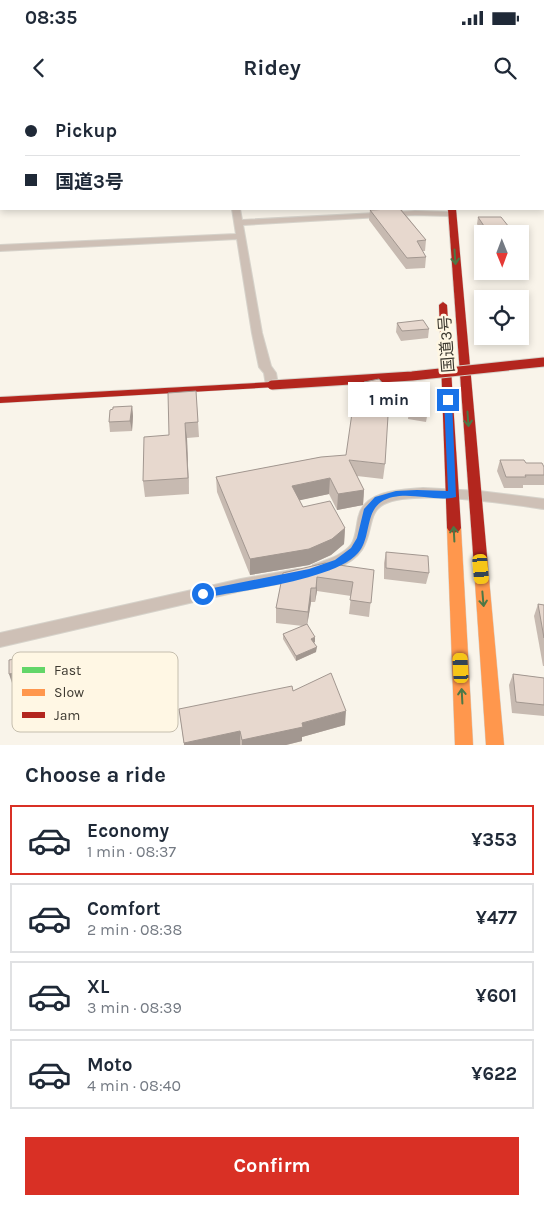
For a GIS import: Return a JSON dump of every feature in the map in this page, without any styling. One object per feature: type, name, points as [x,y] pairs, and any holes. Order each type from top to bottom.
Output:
[{"type":"main road","points":[[438,211],[439,229]]},
{"type":"main road","name":"国道3号","points":[[452,211],[495,745]]},
{"type":"main road","name":"国道3号","points":[[442,296],[464,745]]},
{"type":"main road","points":[[0,400],[412,376],[544,362]]},
{"type":"street","points":[[236,210],[258,334],[265,367],[270,373],[272,384]]},
{"type":"street","points":[[238,223],[452,211]]},
{"type":"street","points":[[0,248],[241,236]]},
{"type":"street","points":[[0,640],[241,585],[310,573],[339,562],[355,551],[362,538],[368,509],[378,500],[396,494],[417,493],[474,496],[544,504]]},
{"type":"building","points":[[370,210],[401,210],[426,240],[417,241],[426,257],[407,258]]},
{"type":"building","points":[[478,217],[501,217],[507,225],[483,225]]},
{"type":"building","points":[[423,320],[429,329],[402,331],[397,323]]},
{"type":"building","points":[[379,379],[386,387],[397,384],[407,395],[381,401],[364,382]]},
{"type":"building","points":[[196,391],[198,422],[185,423],[188,478],[143,481],[144,437],[169,435],[168,393]]},
{"type":"building","points":[[411,397],[429,399],[428,411],[410,409]]},
{"type":"building","points":[[132,406],[130,421],[109,422],[110,410],[113,407]]},
{"type":"building","points":[[352,413],[388,416],[385,464],[349,460],[364,490],[338,494],[330,478],[292,486],[303,507],[330,501],[345,528],[332,539],[309,549],[250,559],[216,477],[321,457],[346,455]]},
{"type":"building","points":[[500,460],[524,460],[526,463],[542,463],[544,475],[506,477]]},
{"type":"building","points":[[386,552],[428,556],[429,573],[386,568]]},
{"type":"building","points":[[325,563],[374,570],[371,603],[350,600],[353,582],[317,577],[316,588],[311,588],[308,612],[276,608],[283,573]]},
{"type":"building","points":[[538,604],[544,605],[544,638]]},
{"type":"building","points":[[307,624],[315,637],[311,639],[317,647],[296,656],[283,634]]},
{"type":"building","points":[[12,659],[12,673],[9,674],[9,660]]},
{"type":"building","points":[[331,673],[346,711],[302,723],[303,727],[242,740],[240,731],[184,743],[179,709],[292,686],[293,691]]},
{"type":"building","points":[[513,674],[544,678],[544,705],[516,702]]},
{"type":"traffic: slow","points":[[454,528],[464,745]]},
{"type":"traffic: slow","points":[[481,567],[495,745]]},
{"type":"traffic: jam","points":[[452,210],[481,567]]},
{"type":"traffic: jam","points":[[443,305],[454,528]]},
{"type":"traffic: jam","points":[[272,385],[412,376],[544,362]]},
{"type":"traffic: jam","points":[[0,400],[272,385]]},
{"type":"route","points":[[203,594],[241,585],[279,580],[310,573],[339,562],[355,551],[362,538],[368,509],[378,500],[396,494],[453,495],[448,400]]}]
